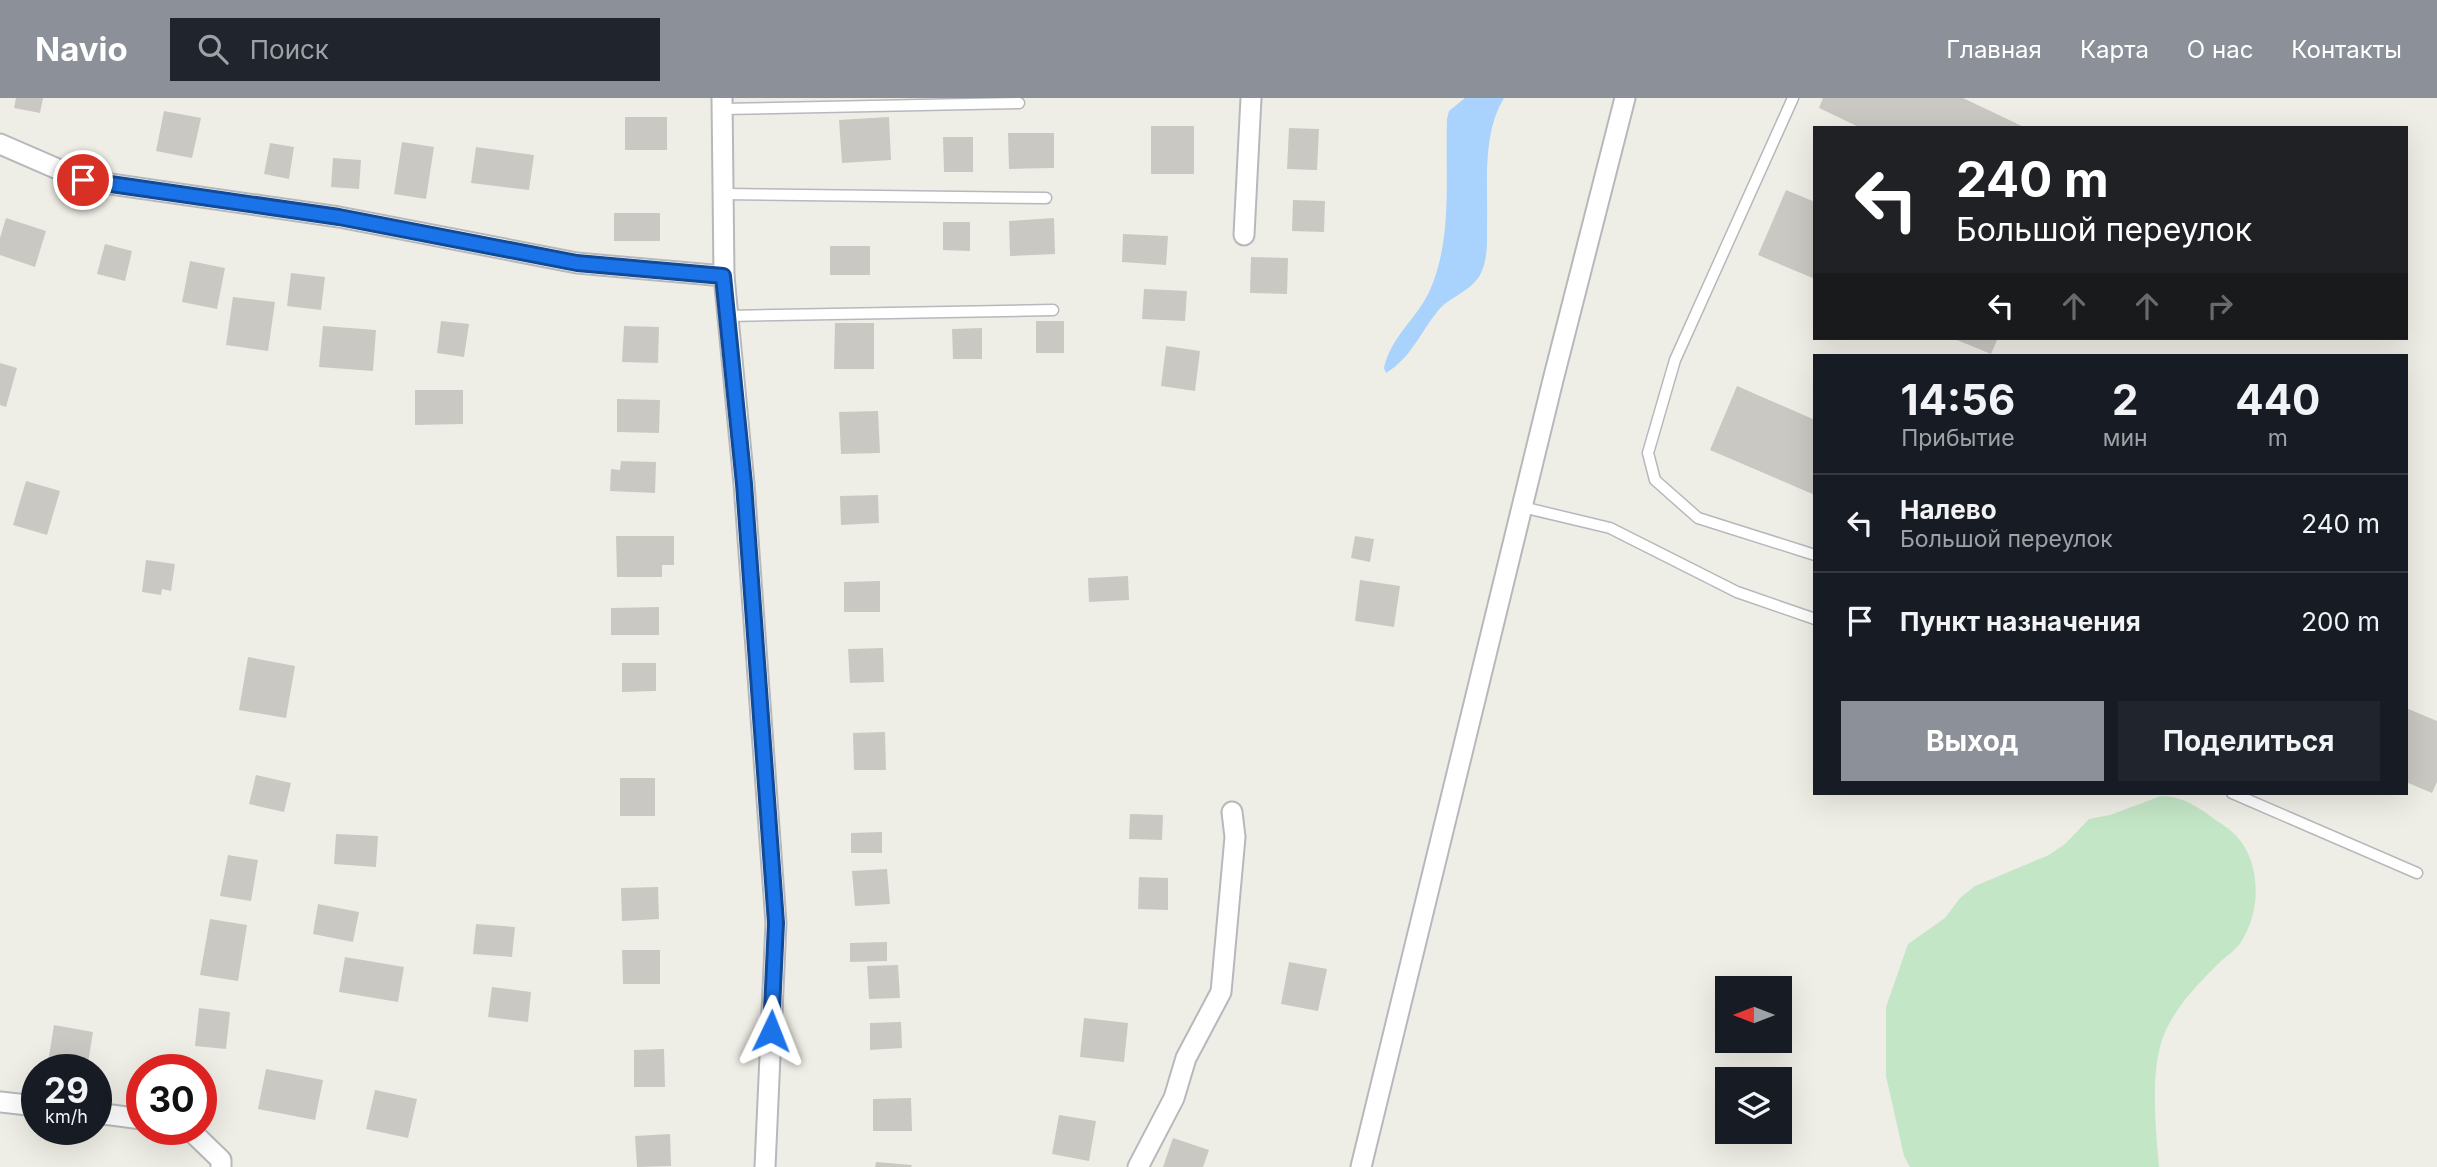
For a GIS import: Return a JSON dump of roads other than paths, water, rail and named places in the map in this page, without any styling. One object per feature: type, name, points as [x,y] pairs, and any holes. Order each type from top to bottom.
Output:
[{"type":"street","points":[[1244,235],[1251,98]]},
{"type":"street","points":[[1361,1167],[1625,98]]},
{"type":"street","points":[[722,103],[723,276],[744,484],[776,923],[765,1167]]},
{"type":"street","points":[[0,144],[83,180],[339,217],[577,263],[723,276]]},
{"type":"street","points":[[1138,1167],[1174,1098],[1186,1058],[1222,992],[1235,836],[1232,812]]},
{"type":"street","points":[[0,1102],[21,1104]]},
{"type":"street","points":[[206,1145],[221,1160],[220,1167]]},
{"type":"lane","points":[[1793,98],[1675,360],[1648,453],[1655,480],[1698,519],[1813,554]]},
{"type":"lane","points":[[722,103],[1018,103]]},
{"type":"lane","points":[[723,194],[1046,198]]},
{"type":"lane","points":[[727,316],[1053,310]]},
{"type":"lane","points":[[1522,507],[1610,528],[1737,592],[1813,618]]},
{"type":"lane","points":[[2237,795],[2417,873]]},
{"type":"water","points":[[1465,98],[1504,98],[1492,127],[1489,143],[1487,243],[1483,267],[1472,285],[1442,307],[1409,353],[1386,373],[1384,368],[1392,346],[1425,300],[1437,270],[1445,228],[1447,119],[1449,111]]}]
